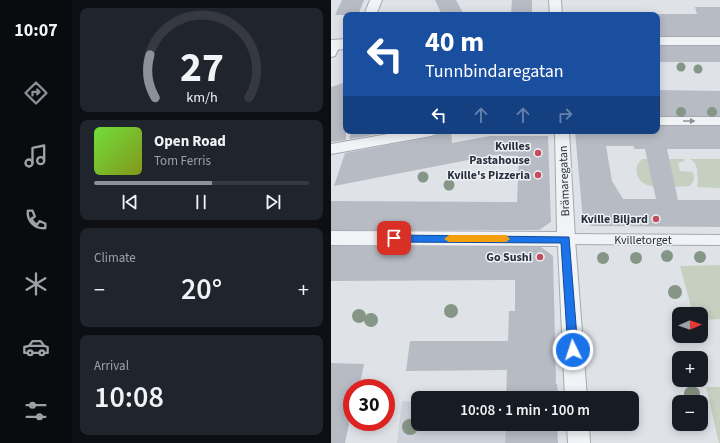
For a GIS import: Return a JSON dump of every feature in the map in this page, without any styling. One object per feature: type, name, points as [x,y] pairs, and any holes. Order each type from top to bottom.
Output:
[{"type":"street","points":[[371,12],[376,0]]},
{"type":"street","points":[[555,0],[556,12]]},
{"type":"street","points":[[660,40],[720,41]]},
{"type":"street","points":[[660,121],[720,121]]},
{"type":"street","points":[[331,149],[414,134]]},
{"type":"street","name":"Brämaregatan","points":[[562,134],[566,239],[576,391]]},
{"type":"street","points":[[331,238],[566,239]]},
{"type":"street","name":"Kvilletorget","points":[[566,239],[720,240]]},
{"type":"street","points":[[578,431],[579,443]]},
{"type":"shaded area","points":[[402,401],[411,402],[411,431],[506,431],[505,443],[397,443]]},
{"type":"green space","points":[[642,159],[685,159],[684,161],[678,163],[680,171],[693,172],[694,180],[690,186],[655,187],[647,185],[641,181],[637,174],[637,165]]},
{"type":"green space","points":[[690,159],[720,159],[720,188],[697,187],[698,172],[695,163]]},
{"type":"green space","points":[[720,265],[720,319],[708,320],[708,307],[691,307],[680,266]]},
{"type":"green space","points":[[706,387],[720,387],[720,443],[719,443]]},
{"type":"building","points":[[342,0],[364,0],[359,12],[343,12],[343,15],[335,15]]},
{"type":"building","points":[[435,0],[456,0],[462,12],[441,12]]},
{"type":"building","points":[[512,0],[532,0],[532,12],[511,12]]},
{"type":"building","points":[[695,7],[720,7],[720,36],[660,36],[660,14],[697,14]]},
{"type":"building","points":[[660,46],[720,46],[720,62],[660,62]]},
{"type":"building","points":[[343,83],[343,134],[346,134],[346,140],[331,142],[331,87]]},
{"type":"building","points":[[660,90],[720,91],[720,116],[660,116]]},
{"type":"building","points":[[660,126],[720,126],[720,149],[667,149],[678,200],[720,200],[720,227],[591,226],[583,220],[575,134],[660,134]],"holes":[[[606,146],[633,146],[635,149],[645,149],[656,199],[623,199],[612,181]]]},
{"type":"building","points":[[351,134],[378,134],[349,139]]},
{"type":"building","points":[[451,134],[452,143],[490,136],[548,136],[551,222],[539,230],[331,230],[331,201],[517,202],[519,156],[494,155],[334,186],[345,153],[437,135]]},
{"type":"building","points":[[331,246],[541,247],[553,256],[556,384],[558,391],[506,391],[507,370],[406,371],[410,341],[508,341],[509,311],[515,311],[515,280],[331,281]]},
{"type":"building","points":[[331,363],[364,364],[361,379],[343,379],[343,431],[348,431],[345,443],[331,443]]},
{"type":"building","points":[[506,431],[557,431],[558,443],[505,443]]},
{"type":"slow traffic","points":[[449,239],[506,239]]},
{"type":"place","name":"Kvilles Pastahouse","points":[[538,153]]},
{"type":"place","name":"Kville's Pizzeria","points":[[538,175]]},
{"type":"place","name":"Kville Biljard","points":[[656,219]]},
{"type":"place","name":"Go Sushi","points":[[540,257]]},
{"type":"route","points":[[394,238],[566,239],[573,350]]}]
